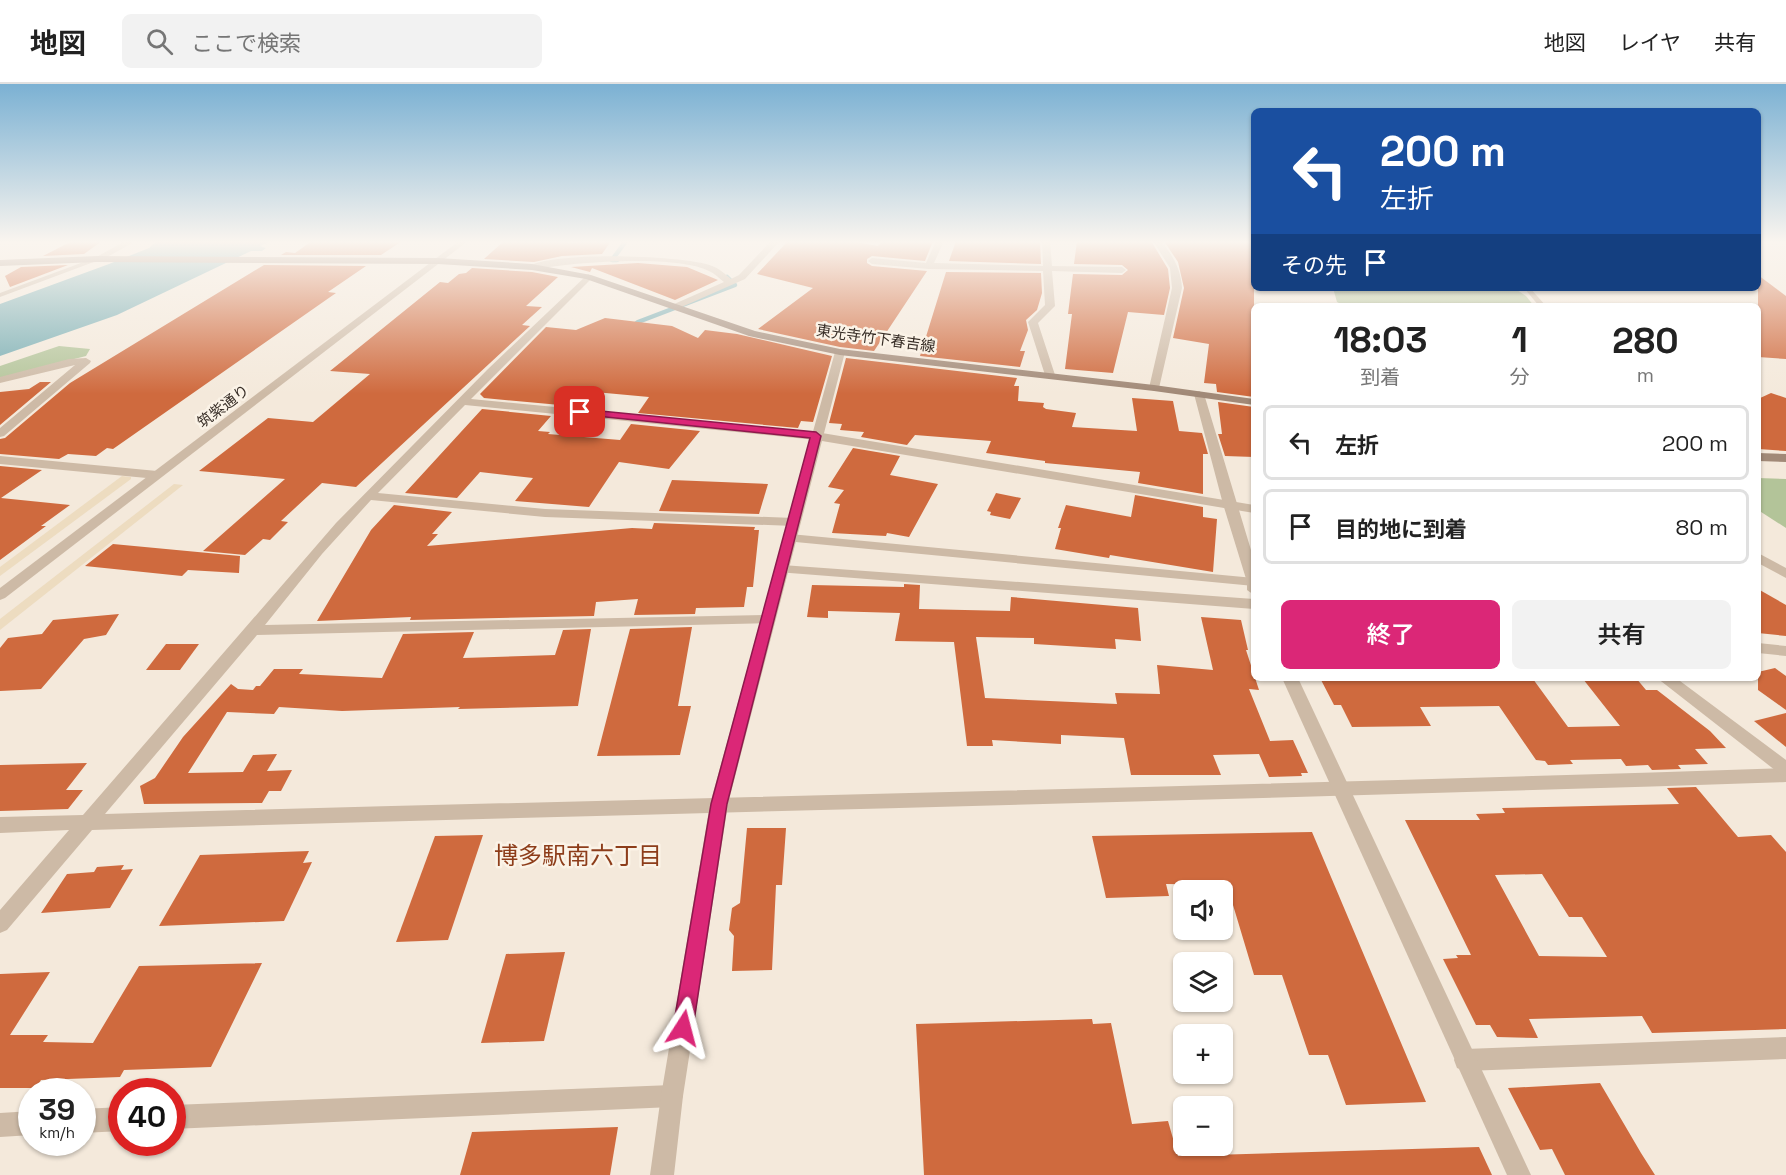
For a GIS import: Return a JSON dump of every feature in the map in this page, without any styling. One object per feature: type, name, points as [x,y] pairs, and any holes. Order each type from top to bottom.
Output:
[{"type":"main road","name":"東光寺竹下春吉線","points":[[630,292],[753,334],[840,352],[1050,375],[1251,402]]},
{"type":"main road","points":[[1761,457],[1786,458]]},
{"type":"street","name":"筑紫通り","points":[[0,595],[397,292]]},
{"type":"street","points":[[0,924],[253,630],[283,590],[368,496],[462,400],[574,292]]},
{"type":"street","points":[[675,307],[708,292]]},
{"type":"street","points":[[1049,292],[1050,306],[1033,322],[1050,375]]},
{"type":"street","points":[[1154,388],[1176,292]]},
{"type":"street","points":[[662,1175],[672,1096],[719,804],[840,352]]},
{"type":"street","points":[[0,380],[69,362],[86,361],[0,434]]},
{"type":"street","points":[[1199,394],[1229,504],[1251,573]]},
{"type":"street","points":[[462,400],[816,436],[1251,508]]},
{"type":"street","points":[[0,460],[157,475]]},
{"type":"street","points":[[368,496],[545,513],[792,530],[1251,582]]},
{"type":"street","points":[[1761,559],[1786,574]]},
{"type":"street","points":[[782,569],[1251,604]]},
{"type":"street","points":[[253,630],[767,620]]},
{"type":"street","points":[[1761,648],[1786,651]]},
{"type":"street","points":[[1291,681],[1519,1175]]},
{"type":"street","points":[[1669,681],[1786,769]]},
{"type":"street","points":[[0,825],[719,804],[1341,790],[1786,775]]},
{"type":"street","points":[[1466,1060],[1786,1048]]},
{"type":"street","points":[[186,1116],[672,1096]]},
{"type":"street","points":[[0,1125],[18,1124]]},
{"type":"green space","points":[[1334,292],[1520,292],[1532,303],[1339,303]]},
{"type":"green space","points":[[59,346],[90,349],[86,356],[0,378],[0,366]]},
{"type":"green space","points":[[1761,478],[1786,479],[1786,528],[1761,512]]},
{"type":"shaded area","points":[[122,476],[131,477],[131,479],[0,576],[0,567]]},
{"type":"shaded area","points":[[174,484],[183,485],[0,630],[0,619]]},
{"type":"water","points":[[33,292],[165,292],[117,315],[0,356],[0,304]]},
{"type":"building","points":[[220,292],[336,293],[113,449],[107,448],[96,456],[68,454],[59,459],[0,454],[0,439],[5,438],[70,383]]},
{"type":"building","points":[[428,292],[542,292],[526,306],[542,307],[522,325],[530,326],[356,487],[322,483],[281,521],[288,522],[270,540],[263,539],[245,555],[203,551],[285,479],[199,471],[268,418],[313,422],[370,374],[330,371]]},
{"type":"building","points":[[654,292],[692,292],[675,300]]},
{"type":"building","points":[[808,292],[913,292],[874,351],[840,347],[758,329]]},
{"type":"building","points":[[940,292],[1042,292],[1037,310],[1026,320],[1028,330],[1020,351],[1025,351],[1020,367],[920,356]]},
{"type":"building","points":[[1071,292],[1169,292],[1164,315],[1128,312],[1113,373],[1065,369],[1072,314],[1068,314]]},
{"type":"building","points":[[1183,292],[1254,292],[1254,303],[1251,303],[1251,397],[1217,392],[1216,384],[1204,383],[1209,344],[1173,338]]},
{"type":"building","points":[[1758,292],[1781,292],[1786,296],[1786,359],[1761,357],[1761,303],[1758,303]]},
{"type":"building","points":[[605,318],[672,326],[698,338],[705,330],[737,334],[832,356],[813,422],[801,421],[798,428],[638,413],[649,397],[573,390],[560,405],[484,398],[480,394],[546,327],[576,330]]},
{"type":"building","points":[[846,358],[1017,378],[1014,386],[1019,386],[1018,401],[1044,403],[1043,407],[1046,409],[1076,413],[1072,427],[1137,431],[1132,398],[1173,401],[1179,431],[1202,433],[1208,454],[1203,454],[1203,494],[1138,483],[1140,472],[1045,463],[1045,461],[986,453],[991,441],[915,435],[907,445],[861,437],[864,432],[840,430],[842,424],[829,423]]},
{"type":"building","points":[[40,382],[51,382],[0,425],[0,392],[29,389]]},
{"type":"building","points":[[1771,393],[1786,398],[1786,451],[1761,449],[1761,398]]},
{"type":"building","points":[[1218,402],[1251,407],[1251,457],[1225,456],[1218,434],[1222,434]]},
{"type":"building","points":[[482,409],[551,416],[538,431],[550,432],[548,434],[620,440],[631,424],[700,431],[669,469],[619,462],[589,507],[515,501],[533,478],[480,472],[457,498],[405,493]]},
{"type":"building","points":[[853,448],[900,456],[890,475],[938,484],[909,537],[887,533],[886,536],[832,533],[840,504],[834,503],[844,490],[828,487]]},
{"type":"building","points":[[0,466],[42,470],[1,498],[70,505],[0,560]]},
{"type":"building","points":[[672,480],[768,484],[759,514],[659,511]]},
{"type":"building","points":[[996,493],[1021,498],[1010,519],[990,515],[991,512],[987,511]]},
{"type":"building","points":[[1135,495],[1203,507],[1203,517],[1217,519],[1213,572],[1110,555],[1109,558],[1055,549],[1061,528],[1058,528],[1066,505],[1131,517]]},
{"type":"building","points":[[394,505],[452,512],[432,534],[438,534],[427,546],[632,528],[652,529],[654,523],[755,527],[754,530],[759,530],[753,587],[747,587],[744,607],[696,608],[695,614],[634,615],[638,599],[596,602],[594,616],[410,620],[411,617],[317,621],[371,530]]},
{"type":"building","points":[[113,544],[240,556],[239,573],[188,570],[182,576],[85,566]]},
{"type":"building","points":[[904,584],[920,585],[919,609],[1010,611],[1011,597],[1138,608],[1141,641],[1115,639],[1116,649],[1034,644],[1034,638],[976,637],[985,698],[1117,704],[1115,693],[1160,694],[1157,665],[1213,670],[1201,617],[1241,620],[1251,665],[1251,681],[1256,681],[1259,690],[1249,689],[1270,741],[1293,740],[1308,773],[1301,773],[1302,776],[1269,777],[1259,754],[1213,755],[1221,775],[1131,775],[1124,738],[1061,735],[1061,744],[992,740],[993,746],[967,746],[954,642],[895,641],[900,613],[828,611],[828,618],[807,617],[812,585],[904,587]]},
{"type":"building","points":[[1761,591],[1786,605],[1786,636],[1761,633]]},
{"type":"building","points":[[119,614],[106,635],[84,639],[41,689],[0,691],[0,648],[8,638],[42,634],[53,620]]},
{"type":"building","points":[[692,627],[678,706],[691,706],[680,755],[597,756],[630,629]]},
{"type":"building","points":[[591,629],[578,706],[342,711],[279,707],[274,714],[227,712],[188,773],[243,772],[253,755],[277,754],[267,771],[292,770],[281,791],[269,791],[262,803],[144,804],[140,786],[155,778],[183,737],[231,684],[238,689],[253,690],[256,686],[260,686],[274,669],[303,669],[299,674],[382,678],[403,634],[474,632],[463,658],[555,655],[563,630]]},
{"type":"building","points":[[166,644],[199,644],[180,670],[146,670]]},
{"type":"building","points":[[1775,668],[1786,676],[1786,710],[1758,690],[1761,671]]},
{"type":"building","points":[[1322,681],[1534,681],[1568,727],[1620,726],[1585,681],[1638,681],[1646,690],[1657,690],[1710,731],[1726,748],[1695,749],[1708,764],[1678,765],[1681,769],[1652,770],[1648,765],[1626,766],[1621,759],[1570,760],[1573,764],[1548,765],[1545,761],[1536,760],[1499,706],[1420,707],[1431,726],[1352,727],[1341,705],[1334,705]]},
{"type":"building","points":[[1786,713],[1786,747],[1754,721]]},
{"type":"building","points":[[87,763],[66,790],[83,790],[68,809],[0,811],[0,765]]},
{"type":"building","points":[[1696,787],[1738,837],[1771,835],[1786,852],[1786,1029],[1652,1033],[1642,1016],[1529,1019],[1538,1038],[1497,1037],[1490,1025],[1476,1025],[1443,959],[1458,958],[1456,955],[1471,955],[1405,820],[1480,820],[1476,814],[1505,813],[1502,808],[1679,804],[1667,788]],"holes":[[[1542,874],[1569,917],[1582,917],[1607,957],[1539,956],[1495,875]]]},
{"type":"building","points":[[747,828],[786,828],[782,885],[776,885],[772,970],[732,971],[734,936],[729,930],[732,908],[740,903]]},
{"type":"building","points":[[1312,832],[1426,1102],[1346,1105],[1328,1055],[1309,1055],[1282,975],[1254,975],[1233,905],[1233,880],[1173,880],[1173,884],[1166,884],[1169,896],[1106,898],[1092,836]]},
{"type":"building","points":[[483,835],[448,940],[396,942],[435,836]]},
{"type":"building","points":[[309,851],[303,863],[312,862],[284,921],[159,926],[200,855]]},
{"type":"building","points":[[124,865],[121,870],[133,869],[110,908],[41,913],[67,874],[94,872],[97,867]]},
{"type":"building","points":[[565,952],[544,1041],[481,1043],[506,954]]},
{"type":"building","points":[[262,963],[211,1067],[124,1070],[120,1077],[18,1078],[18,1088],[0,1088],[0,974],[50,972],[10,1035],[48,1035],[43,1042],[93,1043],[139,966]]},
{"type":"building","points":[[1092,1019],[1093,1024],[1111,1023],[1132,1124],[1168,1121],[1173,1138],[1173,1156],[1479,1147],[1492,1175],[924,1175],[916,1024]]},
{"type":"building","points":[[1600,1083],[1655,1175],[1565,1175],[1552,1149],[1540,1150],[1508,1088]]},
{"type":"building","points":[[618,1127],[610,1175],[460,1175],[472,1132]]},
{"type":"waterway","points":[[632,327],[638,322],[717,292]]},
{"type":"district","name":"博多駅南六丁目","points":[[578,855]]},
{"type":"route","points":[[580,412],[816,436],[719,804],[683,1028]]}]
